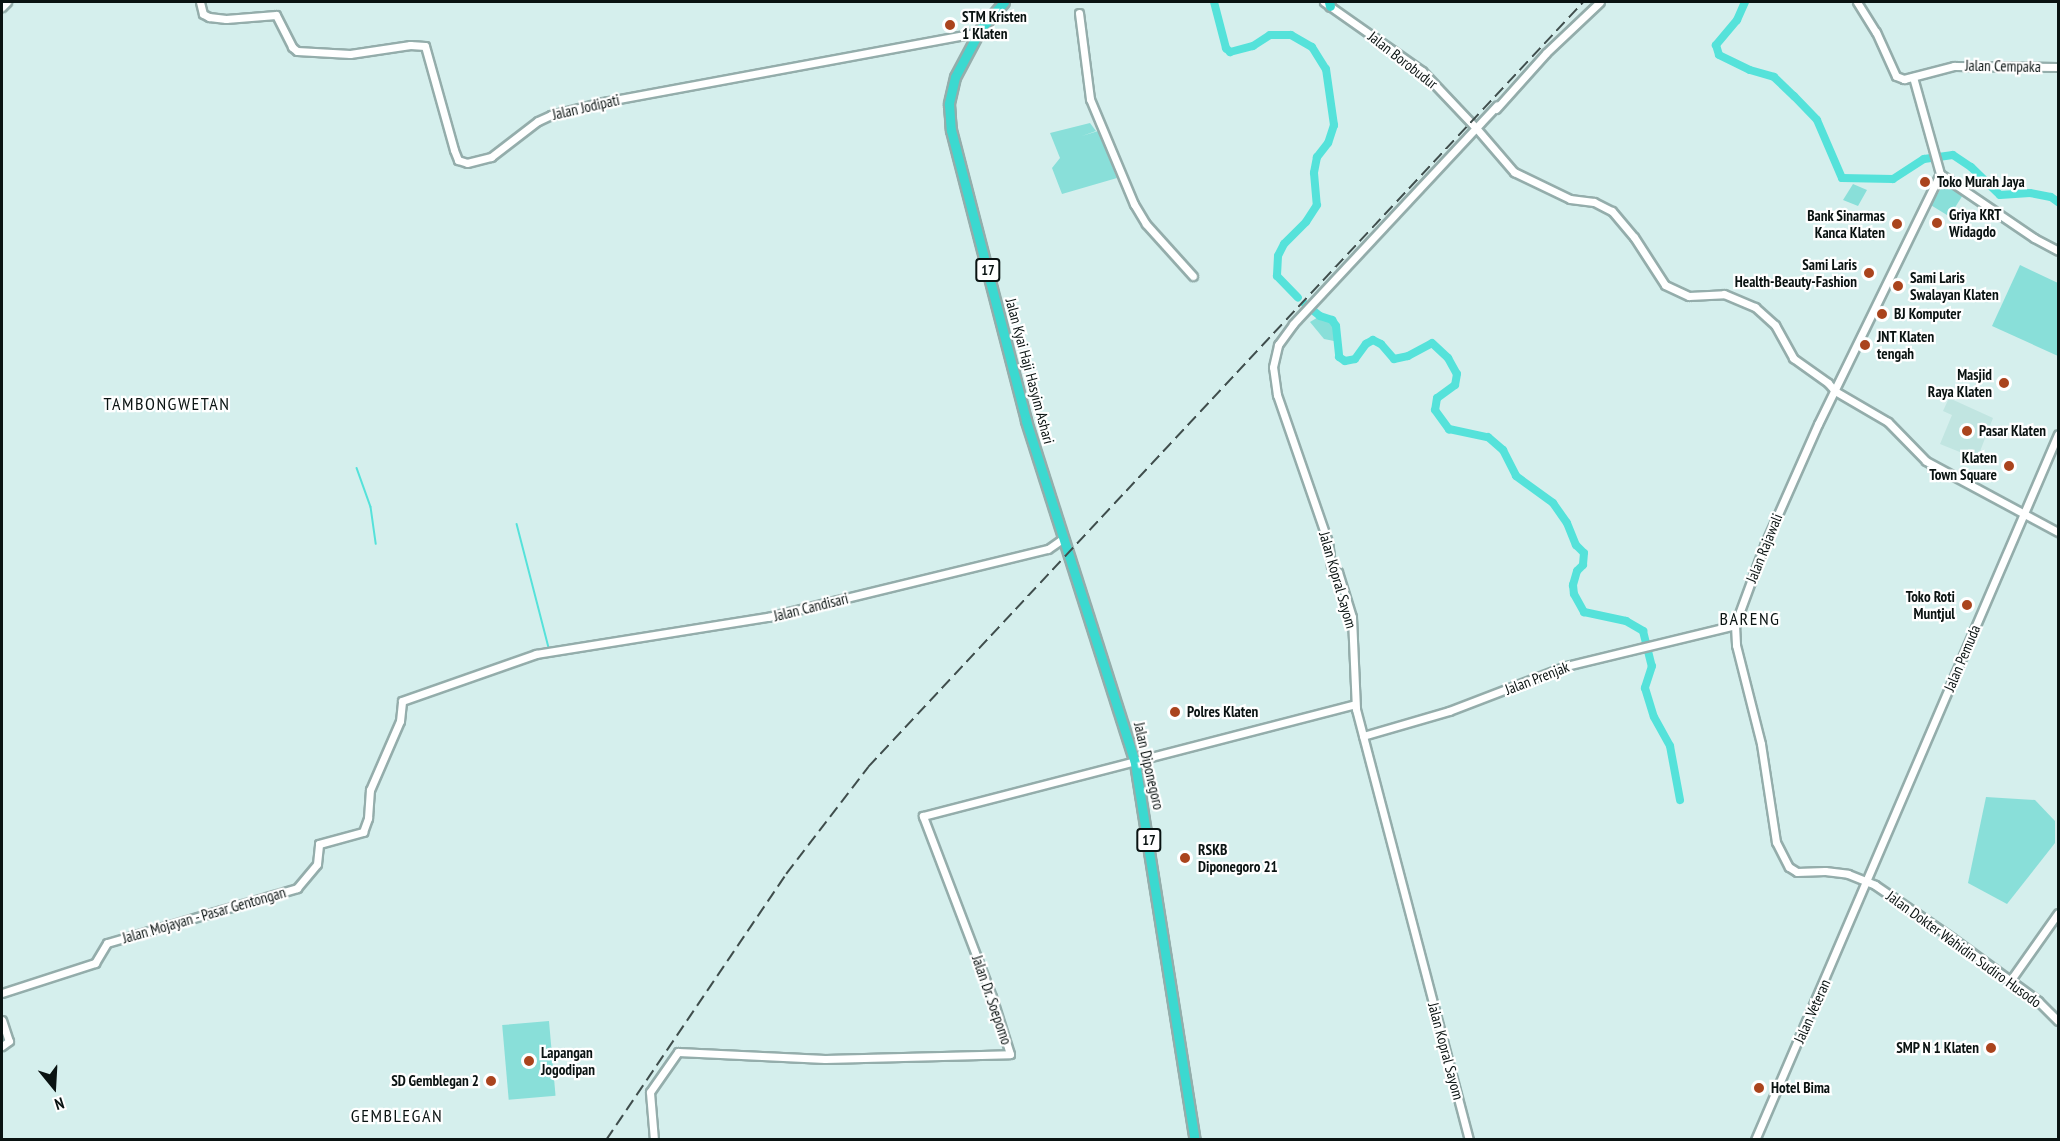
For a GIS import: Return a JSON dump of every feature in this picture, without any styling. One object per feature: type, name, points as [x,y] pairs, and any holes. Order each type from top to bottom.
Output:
[{"type":"highway","name":"Jalan Kyai Haji Hasyim Ashari","points":[[1004,2],[979,32],[955,77],[949,104],[951,130],[1018,394],[1068,549]]},
{"type":"highway","name":"Jalan Diponegoro","points":[[1068,549],[1135,763],[1195,1140]]},
{"type":"street","points":[[2,7],[8,2]]},
{"type":"street","name":"Jalan Jodipati","points":[[200,2],[203,14],[209,17],[226,19],[276,15],[292,47],[314,53],[350,54],[410,45],[425,46],[454,150],[458,160],[467,163],[491,157],[538,121],[551,115],[603,102],[979,32]]},
{"type":"street","name":"Jalan Kopral Sayom","points":[[1469,1140],[1355,704],[1352,617],[1338,572],[1331,565],[1328,542],[1274,382],[1273,367],[1278,345],[1307,308],[1546,53],[1600,2]]},
{"type":"street","points":[[1857,2],[1876,32],[1896,76],[1904,79],[1914,77],[1940,174],[2034,238],[2058,251]]},
{"type":"street","name":"Jalan Borobudur","points":[[1328,3],[1422,71],[1514,171],[1570,199],[1594,202],[1612,211],[1642,248],[1660,281],[1670,289],[1695,296],[1719,294],[1737,298],[1772,321],[1790,356],[1828,383],[1835,391]]},
{"type":"street","points":[[1079,13],[1090,99],[1134,204],[1146,224],[1193,276]]},
{"type":"street","name":"Jalan Cempaka","points":[[1914,77],[1962,65],[2009,68],[2058,67]]},
{"type":"street","name":"Jalan Rajawali","points":[[1735,628],[1764,546],[1835,391],[1940,174]]},
{"type":"street","points":[[1835,391],[1888,422],[1915,451],[1932,465],[2058,532]]},
{"type":"street","name":"Jalan Pemuda","points":[[1867,882],[2058,434]]},
{"type":"street","name":"Jalan Candisari","points":[[536,654],[768,617],[1048,549],[1064,538]]},
{"type":"street","points":[[1735,628],[1761,744],[1779,849],[1789,867],[1797,872],[1837,872],[1867,882]]},
{"type":"street","name":"Jalan Prenjak","points":[[1363,735],[1449,711],[1566,666],[1649,645],[1735,628]]},
{"type":"street","name":"Jalan Mojayan - Pasar Gentongan","points":[[2,993],[95,963],[107,944],[297,888],[317,864],[319,844],[363,832],[368,818],[369,790],[400,721],[402,701],[536,654]]},
{"type":"street","points":[[1135,763],[1355,704]]},
{"type":"street","name":"Jalan Dr. Soepomo","points":[[654,1140],[651,1092],[678,1052],[825,1059],[1010,1054],[992,997],[923,816],[1135,763]]},
{"type":"street","name":"Jalan Dokter Wahidin Sudiro Husodo","points":[[1867,882],[1922,916],[2010,981],[2058,1021]]},
{"type":"street","name":"Jalan Veteran","points":[[1755,1140],[1867,882]]},
{"type":"street","points":[[2010,981],[2058,913]]},
{"type":"street","points":[[2,1020],[9,1041],[2,1046]]},
{"type":"shaded area","points":[[1090,123],[1096,131],[1082,136],[1098,131],[1117,178],[1062,194],[1052,168],[1060,158],[1050,133]]},
{"type":"shaded area","points":[[1945,182],[1964,194],[1949,217],[1931,205]]},
{"type":"shaded area","points":[[1853,184],[1867,190],[1858,206],[1843,200]]},
{"type":"shaded area","points":[[2020,265],[2058,283],[2058,356],[1992,326]]},
{"type":"shaded area","points":[[1320,316],[1332,320],[1336,326],[1334,341],[1324,339],[1310,322]]},
{"type":"shaded area","name":"Pasar Klaten","points":[[1949,398],[1993,418],[1977,459],[1940,444],[1952,415],[1943,411]]},
{"type":"shaded area","points":[[1986,797],[2035,800],[2055,821],[2055,843],[2007,904],[1968,883]]},
{"type":"shaded area","name":"Lapangan Jogodipan","points":[[549,1021],[556,1096],[509,1100],[502,1025]]},
{"type":"waterway","points":[[1214,2],[1226,48],[1230,52],[1253,46],[1270,35],[1291,35],[1312,47],[1326,69],[1334,125],[1328,143],[1317,157],[1314,173],[1317,205],[1306,222],[1284,244],[1278,256],[1277,276],[1298,298]]},
{"type":"waterway","points":[[1745,2],[1737,20],[1716,45],[1719,55],[1750,70],[1774,77],[1794,96],[1817,120],[1842,178],[1893,179],[1924,159],[1953,155],[1971,167],[2000,195],[2030,193],[2051,197],[2058,202]]},
{"type":"waterway","points":[[1305,304],[1320,316],[1332,320],[1336,326],[1339,357],[1345,361],[1355,359],[1366,344],[1373,340],[1381,344],[1394,359],[1408,356],[1432,343],[1448,358],[1457,374],[1455,385],[1437,398],[1435,410],[1449,429],[1488,437],[1503,450],[1516,476],[1553,503],[1567,523],[1576,545],[1584,553],[1583,565],[1577,571],[1573,585],[1574,594],[1584,612],[1626,621],[1643,631],[1652,666],[1645,688],[1654,717],[1670,746],[1680,800]]},
{"type":"waterway","points":[[357,468],[371,507],[376,544]]},
{"type":"waterway","points":[[517,524],[549,648]]},
{"type":"railway","points":[[606,1140],[786,874],[868,767],[1583,2]]},
{"type":"place","name":"STM Kristen 1 Klaten","points":[[950,25]]},
{"type":"place","name":"Toko Murah Jaya","points":[[1925,182]]},
{"type":"place","name":"Griya KRT Widagdo","points":[[1937,223]]},
{"type":"place","name":"Bank Sinarmas Kanca Klaten","points":[[1897,224]]},
{"type":"place","name":"Sami Laris Health-Beauty-Fashion","points":[[1869,273]]},
{"type":"place","name":"Sami Laris Swalayan Klaten","points":[[1898,286]]},
{"type":"place","name":"BJ Komputer","points":[[1882,314]]},
{"type":"place","name":"JNT Klaten tengah","points":[[1865,345]]},
{"type":"place","name":"Masjid Raya Klaten","points":[[2004,383]]},
{"type":"place","name":"Pasar Klaten","points":[[1967,431]]},
{"type":"place","name":"Klaten Town Square","points":[[2009,466]]},
{"type":"place","name":"Toko Roti Muntjul","points":[[1967,605]]},
{"type":"place","name":"Polres Klaten","points":[[1175,712]]},
{"type":"place","name":"RSKB Diponegoro 21","points":[[1185,858]]},
{"type":"place","name":"SMP N 1 Klaten","points":[[1991,1048]]},
{"type":"place","name":"Lapangan Jogodipan","points":[[529,1061]]},
{"type":"place","name":"SD Gemblegan 2","points":[[491,1081]]},
{"type":"place","name":"Hotel Bima","points":[[1759,1088]]},
{"type":"district","name":"TAMBONGWETAN","points":[[167,404]]},
{"type":"district","name":"BARENG","points":[[1750,619]]},
{"type":"district","name":"GEMBLEGAN","points":[[397,1116]]}]
